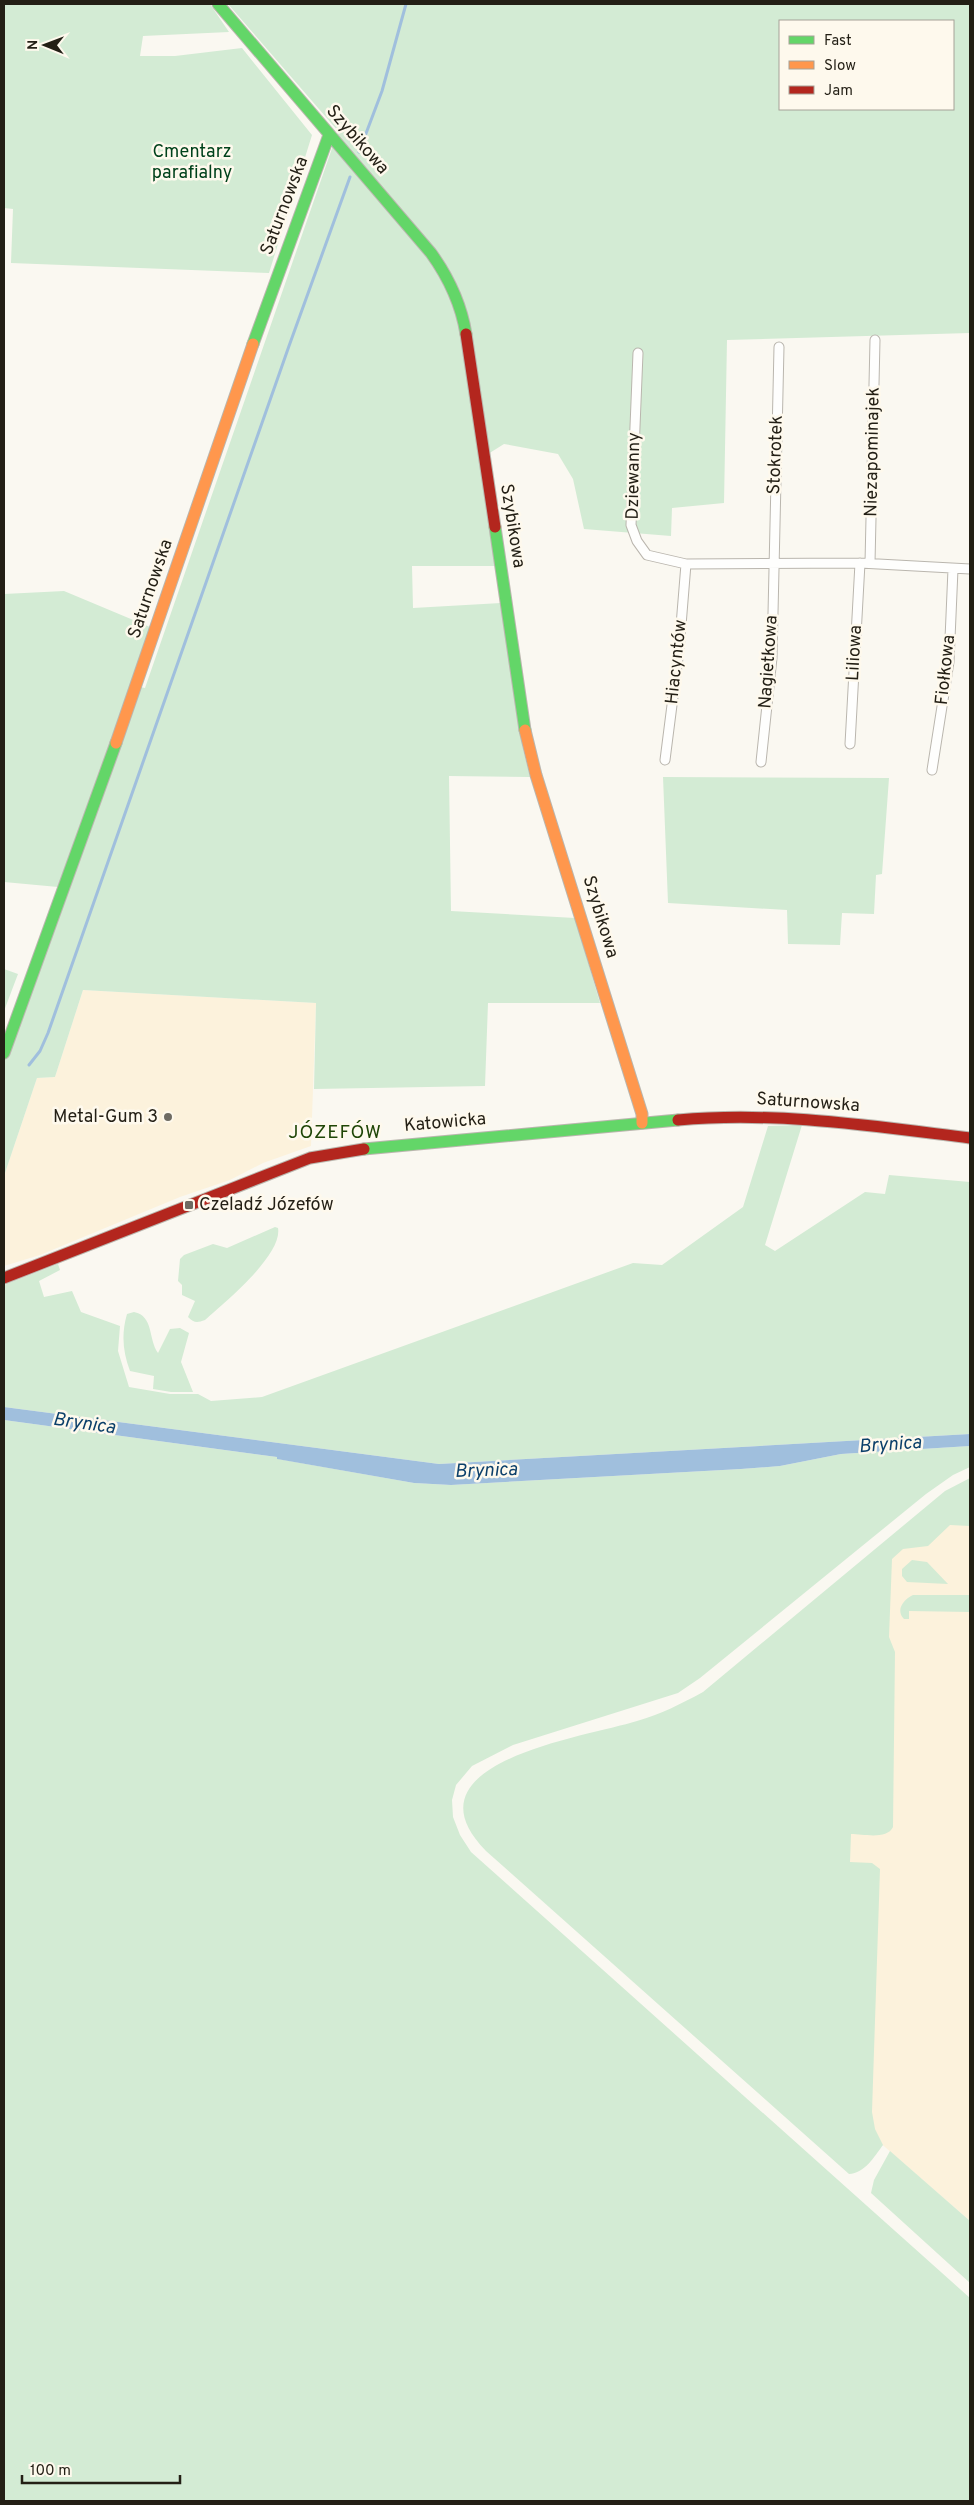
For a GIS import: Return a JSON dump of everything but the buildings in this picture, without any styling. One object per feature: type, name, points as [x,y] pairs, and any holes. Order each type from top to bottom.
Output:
[{"type":"street","name":"Szybikowa","points":[[218,4],[431,253],[447,276],[458,301],[465,330],[526,736],[536,775],[642,1114],[642,1123]]},
{"type":"street","name":"Saturnowska","points":[[4,1053],[140,680],[278,272],[329,135]]},
{"type":"street","name":"Niezapominajek","points":[[870,563],[875,340]]},
{"type":"street","name":"Stokrotek","points":[[775,562],[780,347]]},
{"type":"street","name":"Dziewanny","points":[[638,353],[631,525],[637,541],[647,555],[686,564],[775,562],[870,563],[970,569]]},
{"type":"street","name":"Nagietkowa","points":[[760,762],[772,658],[775,562]]},
{"type":"street","name":"Liliowa","points":[[850,744],[860,563]]},
{"type":"street","name":"Hiacyntów","points":[[665,760],[679,650],[686,564]]},
{"type":"street","name":"Fiołkowa","points":[[932,770],[949,662],[953,569]]},
{"type":"street","name":"Saturnowska","points":[[642,1123],[725,1116],[785,1118],[894,1128],[970,1138]]},
{"type":"street","name":"Katowicka","points":[[4,1278],[310,1158],[350,1150],[642,1123]]},
{"type":"shaded area","name":"Metal-Gum 3","points":[[83,990],[316,1003],[311,1146],[263,1163],[230,1180],[180,1197],[40,1255],[4,1266],[4,1176],[37,1078],[55,1077]]},
{"type":"shaded area","points":[[970,1515],[970,2221],[870,2134],[846,1869],[881,1558]]},
{"type":"green space","name":"Cmentarz parafialny","points":[[4,4],[210,4],[229,32],[143,36],[140,56],[175,56],[242,48],[312,135],[269,273],[11,263],[13,209],[4,208]]},
{"type":"green space","points":[[228,4],[970,4],[970,333],[727,340],[724,503],[672,508],[671,536],[584,529],[573,479],[558,454],[504,444],[480,459],[495,566],[412,566],[413,608],[501,603],[523,749],[530,777],[449,776],[451,911],[575,918],[600,1003],[488,1003],[485,1086],[314,1089],[316,1003],[83,990],[55,1077],[37,1078],[4,1176],[4,1057],[58,887],[4,882],[4,594],[64,591],[150,627],[131,685],[145,688],[338,131]]},
{"type":"green space","points":[[663,777],[889,778],[882,874],[876,875],[874,914],[842,913],[840,945],[788,944],[787,910],[668,903]]},
{"type":"green space","points":[[4,969],[18,974],[4,1011]]},
{"type":"green space","points":[[802,1125],[765,1245],[775,1251],[865,1192],[885,1194],[889,1175],[970,1182],[970,1434],[439,1464],[4,1407],[4,1285],[58,1264],[60,1270],[39,1281],[44,1297],[72,1291],[81,1312],[120,1326],[118,1351],[129,1387],[170,1394],[198,1394],[211,1401],[262,1397],[633,1263],[662,1265],[743,1207],[768,1126]]},
{"type":"green space","points":[[275,1227],[278,1228],[277,1239],[271,1251],[238,1291],[205,1320],[196,1322],[188,1317],[195,1301],[182,1295],[182,1285],[178,1281],[180,1259],[184,1255],[213,1244],[227,1248]]},
{"type":"green space","points":[[134,1312],[140,1314],[148,1323],[158,1353],[170,1329],[180,1328],[189,1333],[181,1362],[193,1392],[171,1392],[153,1389],[154,1376],[130,1371],[124,1350],[123,1336],[127,1314]]},
{"type":"green space","points":[[4,1420],[277,1457],[278,1459],[414,1483],[451,1485],[741,1469],[780,1466],[841,1454],[970,1446],[970,1467],[953,1475],[926,1494],[700,1678],[678,1693],[513,1745],[472,1766],[456,1785],[452,1800],[453,1817],[460,1835],[471,1852],[970,2298],[970,2501],[4,2501]]},
{"type":"green space","points":[[970,1478],[970,1526],[950,1525],[928,1546],[903,1549],[892,1559],[889,1637],[895,1652],[893,1827],[886,1834],[880,1835],[851,1834],[850,1862],[872,1863],[880,1869],[872,2112],[875,2129],[883,2145],[864,2168],[849,2174],[486,1851],[465,1821],[466,1795],[482,1775],[510,1759],[544,1746],[646,1718],[703,1692],[945,1491]]},
{"type":"green space","points":[[912,1560],[927,1562],[948,1584],[907,1582],[902,1576],[902,1569]]},
{"type":"green space","points":[[913,1595],[970,1595],[970,1612],[909,1611],[909,1619],[904,1619],[900,1612],[902,1605]]},
{"type":"green space","points":[[890,2151],[970,2221],[970,2283],[871,2193],[874,2180]]},
{"type":"water","name":"Brynica","points":[[4,1407],[439,1464],[970,1434],[970,1446],[841,1454],[780,1466],[741,1469],[451,1485],[414,1483],[277,1459],[277,1457],[4,1420]]},
{"type":"waterway","points":[[359,152],[382,91],[406,4]]},
{"type":"waterway","points":[[29,1065],[40,1051],[48,1033],[350,177]]},
{"type":"traffic: fast","points":[[218,4],[431,253],[453,291],[461,312],[466,334]]},
{"type":"traffic: fast","points":[[253,344],[329,135]]},
{"type":"traffic: fast","points":[[495,527],[525,730]]},
{"type":"traffic: fast","points":[[4,1053],[116,743]]},
{"type":"traffic: fast","points":[[364,1149],[678,1120]]},
{"type":"traffic: slow","points":[[116,743],[253,344]]},
{"type":"traffic: slow","points":[[525,730],[536,775],[642,1114],[642,1123]]},
{"type":"traffic: jam","points":[[466,334],[495,527]]},
{"type":"traffic: jam","points":[[678,1120],[751,1117],[824,1121],[970,1138]]},
{"type":"traffic: jam","points":[[4,1278],[310,1158],[364,1149]]},
{"type":"place","name":"Metal-Gum 3","points":[[168,1117]]},
{"type":"place","name":"Czeladź Józefów","points":[[189,1205]]},
{"type":"district","name":"JÓZEFÓW","points":[[335,1133]]}]
